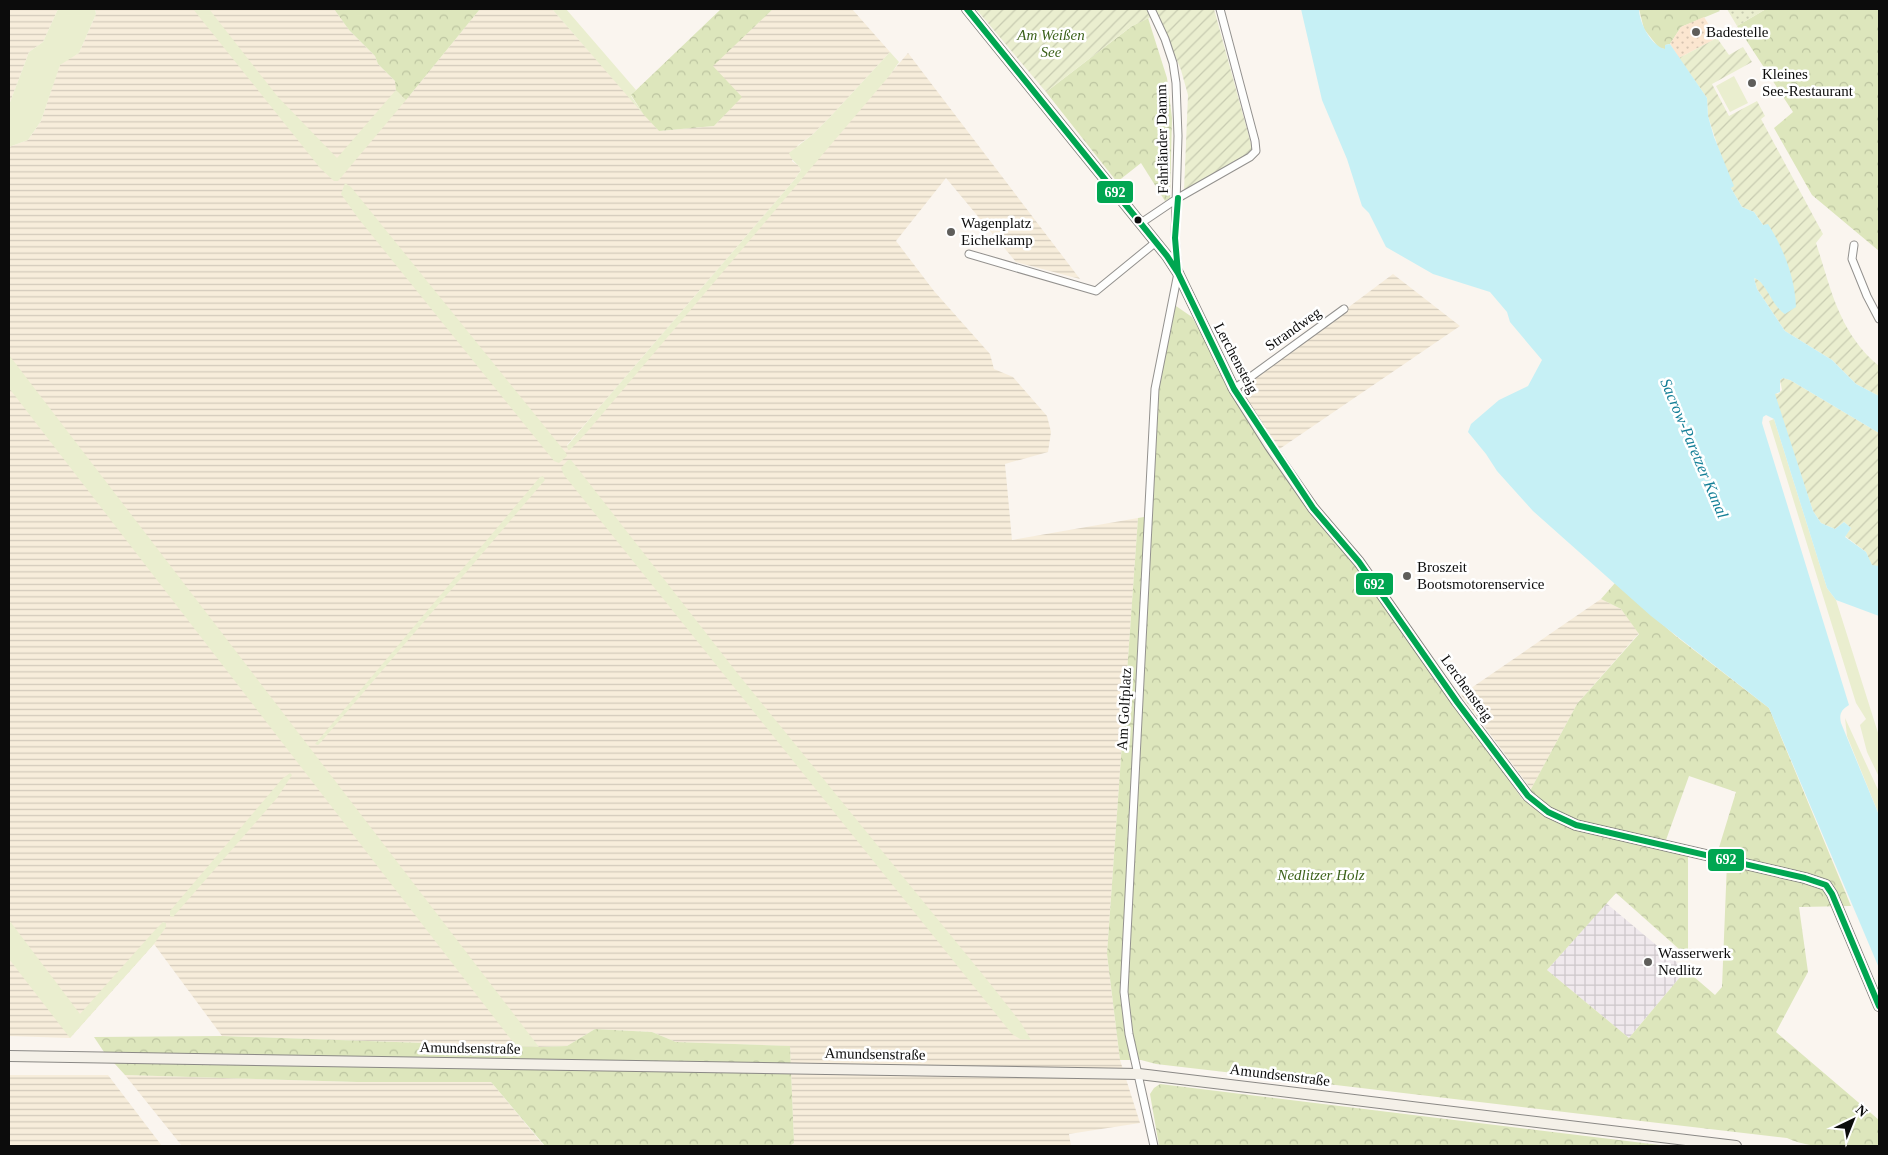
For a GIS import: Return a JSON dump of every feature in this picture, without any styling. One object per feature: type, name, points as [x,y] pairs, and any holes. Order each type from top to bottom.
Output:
[{"type":"street","name":"Lerchensteig","points":[[967,9],[1156,242],[1178,273],[1234,389],[1270,446],[1313,508],[1359,562],[1457,702],[1528,796],[1548,812],[1576,825],[1722,857],[1805,878],[1826,886],[1832,894],[1879,1006]]},
{"type":"street","name":"Fahrländer Damm","points":[[1151,9],[1167,47],[1176,83],[1178,198],[1175,238],[1178,273]]},
{"type":"street","points":[[1141,223],[1178,198],[1250,157],[1256,151],[1220,9]]},
{"type":"street","points":[[969,254],[1096,291],[1156,242]]},
{"type":"street","points":[[1854,245],[1852,260],[1879,319]]},
{"type":"street","name":"Am Golfplatz","points":[[1154,1146],[1129,1034],[1124,992],[1155,389],[1178,273]]},
{"type":"street","name":"Strandweg","points":[[1234,389],[1344,310]]},
{"type":"street","name":"Amundsenstraße","points":[[9,1056],[1139,1074],[1736,1146]]},
{"type":"shaded area","points":[[9,9],[58,9],[43,42],[29,52],[9,105]]},
{"type":"shaded area","points":[[95,9],[334,9],[349,30],[375,56],[378,64],[395,81],[406,100],[480,9],[552,9],[659,131],[714,126],[741,97],[712,66],[773,9],[852,9],[890,52],[830,117],[812,135],[798,145],[792,161],[801,170],[795,179],[567,445],[570,450],[908,53],[1080,279],[1016,262],[946,178],[896,241],[934,291],[990,354],[994,369],[1013,377],[1047,416],[1051,432],[1048,452],[1005,464],[1012,540],[1138,518],[1107,954],[1120,1060],[1140,1123],[1069,1134],[1071,1146],[790,1146],[794,1143],[790,1046],[676,1042],[652,1032],[595,1029],[567,1046],[539,1047],[222,1036],[154,944],[70,1038],[9,1036],[9,147],[28,140],[41,121],[60,64],[79,53],[96,14]]},
{"type":"shaded area","points":[[1393,274],[1460,326],[1278,450],[1239,389]]},
{"type":"shaded area","points":[[1601,599],[1621,609],[1639,633],[1577,704],[1531,789],[1461,695]]},
{"type":"shaded area","points":[[1606,903],[1686,970],[1629,1038],[1547,970]]},
{"type":"shaded area","points":[[9,1075],[108,1075],[162,1146],[9,1146]]},
{"type":"shaded area","points":[[125,1075],[357,1082],[491,1082],[544,1146],[182,1146]]},
{"type":"green space","points":[[58,9],[95,9],[96,14],[79,53],[60,65],[41,121],[28,140],[9,147],[9,105],[29,52],[43,42]]},
{"type":"green space","points":[[193,9],[209,9],[278,97],[337,158],[396,90],[406,100],[338,181],[334,181],[320,168]]},
{"type":"green space","points":[[334,9],[480,9],[406,100],[396,90],[395,81],[378,64],[375,56],[349,30]]},
{"type":"green space","points":[[552,9],[566,9],[636,90],[631,96],[644,115]]},
{"type":"green space","points":[[721,9],[773,9],[713,66],[742,97],[714,126],[659,131],[644,115],[631,95]]},
{"type":"green space","name":"Am Weißen See","points":[[976,9],[1214,9],[1253,151],[1184,191],[1188,95],[1181,70],[1158,14],[1132,26],[1046,92]]},
{"type":"green space","points":[[1639,9],[1718,9],[1720,11],[1681,27],[1670,44],[1665,45],[1665,49],[1659,48],[1644,29]]},
{"type":"green space","points":[[1727,9],[1766,9],[1737,26]]},
{"type":"green space","points":[[1766,9],[1879,9],[1879,251],[1812,195],[1774,128],[1793,112],[1737,26]]},
{"type":"green space","points":[[1148,18],[1167,78],[1172,118],[1170,198],[1165,201],[1141,163],[1117,182],[1046,92],[1132,26]]},
{"type":"green space","points":[[1717,38],[1729,55],[1743,47],[1752,62],[1712,84],[1729,116],[1757,101],[1765,116],[1761,119],[1823,234],[1816,243],[1832,293],[1845,325],[1865,353],[1879,366],[1879,396],[1856,384],[1832,360],[1785,331],[1757,289],[1754,278],[1765,287],[1771,300],[1763,225],[1754,212],[1742,207],[1731,188],[1708,116],[1707,98],[1679,58]]},
{"type":"green space","points":[[890,52],[899,62],[890,75],[587,432],[568,450],[567,446],[597,410],[795,179],[801,170],[789,153],[812,135],[830,117]]},
{"type":"green space","points":[[1734,76],[1748,103],[1730,112],[1716,86]]},
{"type":"green space","points":[[345,183],[351,187],[566,453],[567,456],[559,463],[554,461],[358,218],[341,194]]},
{"type":"green space","name":"Nedlitzer Holz","points":[[1176,306],[1192,317],[1250,422],[1296,494],[1369,580],[1523,800],[1531,789],[1577,704],[1639,634],[1621,609],[1601,599],[1615,583],[1677,637],[1769,708],[1851,906],[1799,907],[1808,972],[1776,1032],[1879,1120],[1879,1146],[1809,1145],[1787,1138],[1156,1064],[1141,1060],[1120,1060],[1107,954],[1138,518],[1150,516],[1157,403],[1169,324]],"holes":[[[1689,776],[1736,792],[1717,854],[1727,862],[1722,987],[1715,995],[1686,970],[1629,1038],[1547,970],[1616,893],[1688,957],[1688,850],[1666,840]]]},
{"type":"green space","points":[[9,355],[539,1047],[516,1046],[9,388]]},
{"type":"green space","points":[[1783,378],[1790,380],[1879,433],[1879,566],[1872,566],[1866,552],[1845,536],[1851,528],[1844,522],[1835,529],[1821,523],[1813,511],[1775,399],[1775,393],[1778,394],[1782,390],[1780,380]]},
{"type":"green space","points":[[1774,419],[1827,588],[1836,600],[1879,736],[1879,777],[1867,752],[1860,725],[1866,719],[1856,703],[1769,421]]},
{"type":"green space","points":[[568,460],[571,460],[738,674],[992,986],[1021,1023],[1031,1040],[1020,1039],[1012,1034],[564,475],[561,468]]},
{"type":"green space","points":[[543,476],[545,480],[321,742],[318,745],[315,744],[540,477]]},
{"type":"green space","points":[[1845,718],[1879,792],[1879,815],[1847,736]]},
{"type":"green space","points":[[290,773],[292,775],[277,798],[173,917],[170,916],[170,911],[282,779]]},
{"type":"green space","points":[[9,920],[80,1014],[163,922],[166,923],[166,927],[154,944],[70,1038],[9,959]]},
{"type":"green space","points":[[595,1029],[652,1032],[676,1042],[790,1046],[794,1143],[790,1146],[545,1146],[491,1082],[357,1082],[125,1075],[104,1052],[94,1037],[222,1036],[539,1047],[567,1046]]},
{"type":"green space","points":[[1160,1084],[1668,1146],[1159,1146],[1150,1094]]},
{"type":"sand","name":"Badestelle","points":[[1704,17],[1717,38],[1679,58],[1670,44],[1681,27]]},
{"type":"water","name":"Sacrow-Paretzer Kanal","points":[[1301,9],[1639,9],[1641,20],[1647,33],[1660,47],[1665,49],[1665,45],[1670,44],[1707,98],[1708,116],[1714,137],[1734,186],[1731,188],[1742,207],[1754,212],[1763,225],[1768,224],[1774,234],[1784,254],[1791,275],[1796,307],[1785,314],[1776,305],[1762,284],[1754,278],[1757,289],[1785,331],[1832,360],[1856,384],[1879,396],[1879,433],[1790,380],[1783,378],[1780,380],[1780,392],[1775,394],[1813,511],[1821,523],[1835,529],[1844,522],[1851,528],[1845,537],[1866,552],[1872,565],[1879,566],[1879,616],[1836,600],[1827,588],[1774,419],[1766,415],[1763,417],[1762,423],[1849,705],[1841,712],[1841,723],[1879,815],[1879,968],[1769,708],[1651,616],[1533,511],[1497,471],[1468,432],[1471,424],[1499,400],[1528,386],[1542,360],[1510,322],[1507,312],[1490,292],[1433,274],[1386,247],[1369,213],[1362,206],[1347,159],[1322,100]]},
{"type":"transit line","name":"692","points":[[967,9],[1167,256],[1178,273],[1234,389],[1313,508],[1359,562],[1457,702],[1528,796],[1548,812],[1576,825],[1805,878],[1826,885],[1832,894],[1879,1006]]},
{"type":"transit line","name":"692","points":[[1178,198],[1175,238],[1178,273]]},
{"type":"place","name":"Badestelle","points":[[1696,32]]},
{"type":"place","name":"Kleines See-Restaurant","points":[[1752,83]]},
{"type":"place","name":"Wagenplatz Eichelkamp","points":[[951,232]]},
{"type":"place","name":"Broszeit Bootsmotorenservice","points":[[1407,576]]},
{"type":"place","name":"Wasserwerk Nedlitz","points":[[1648,962]]}]
